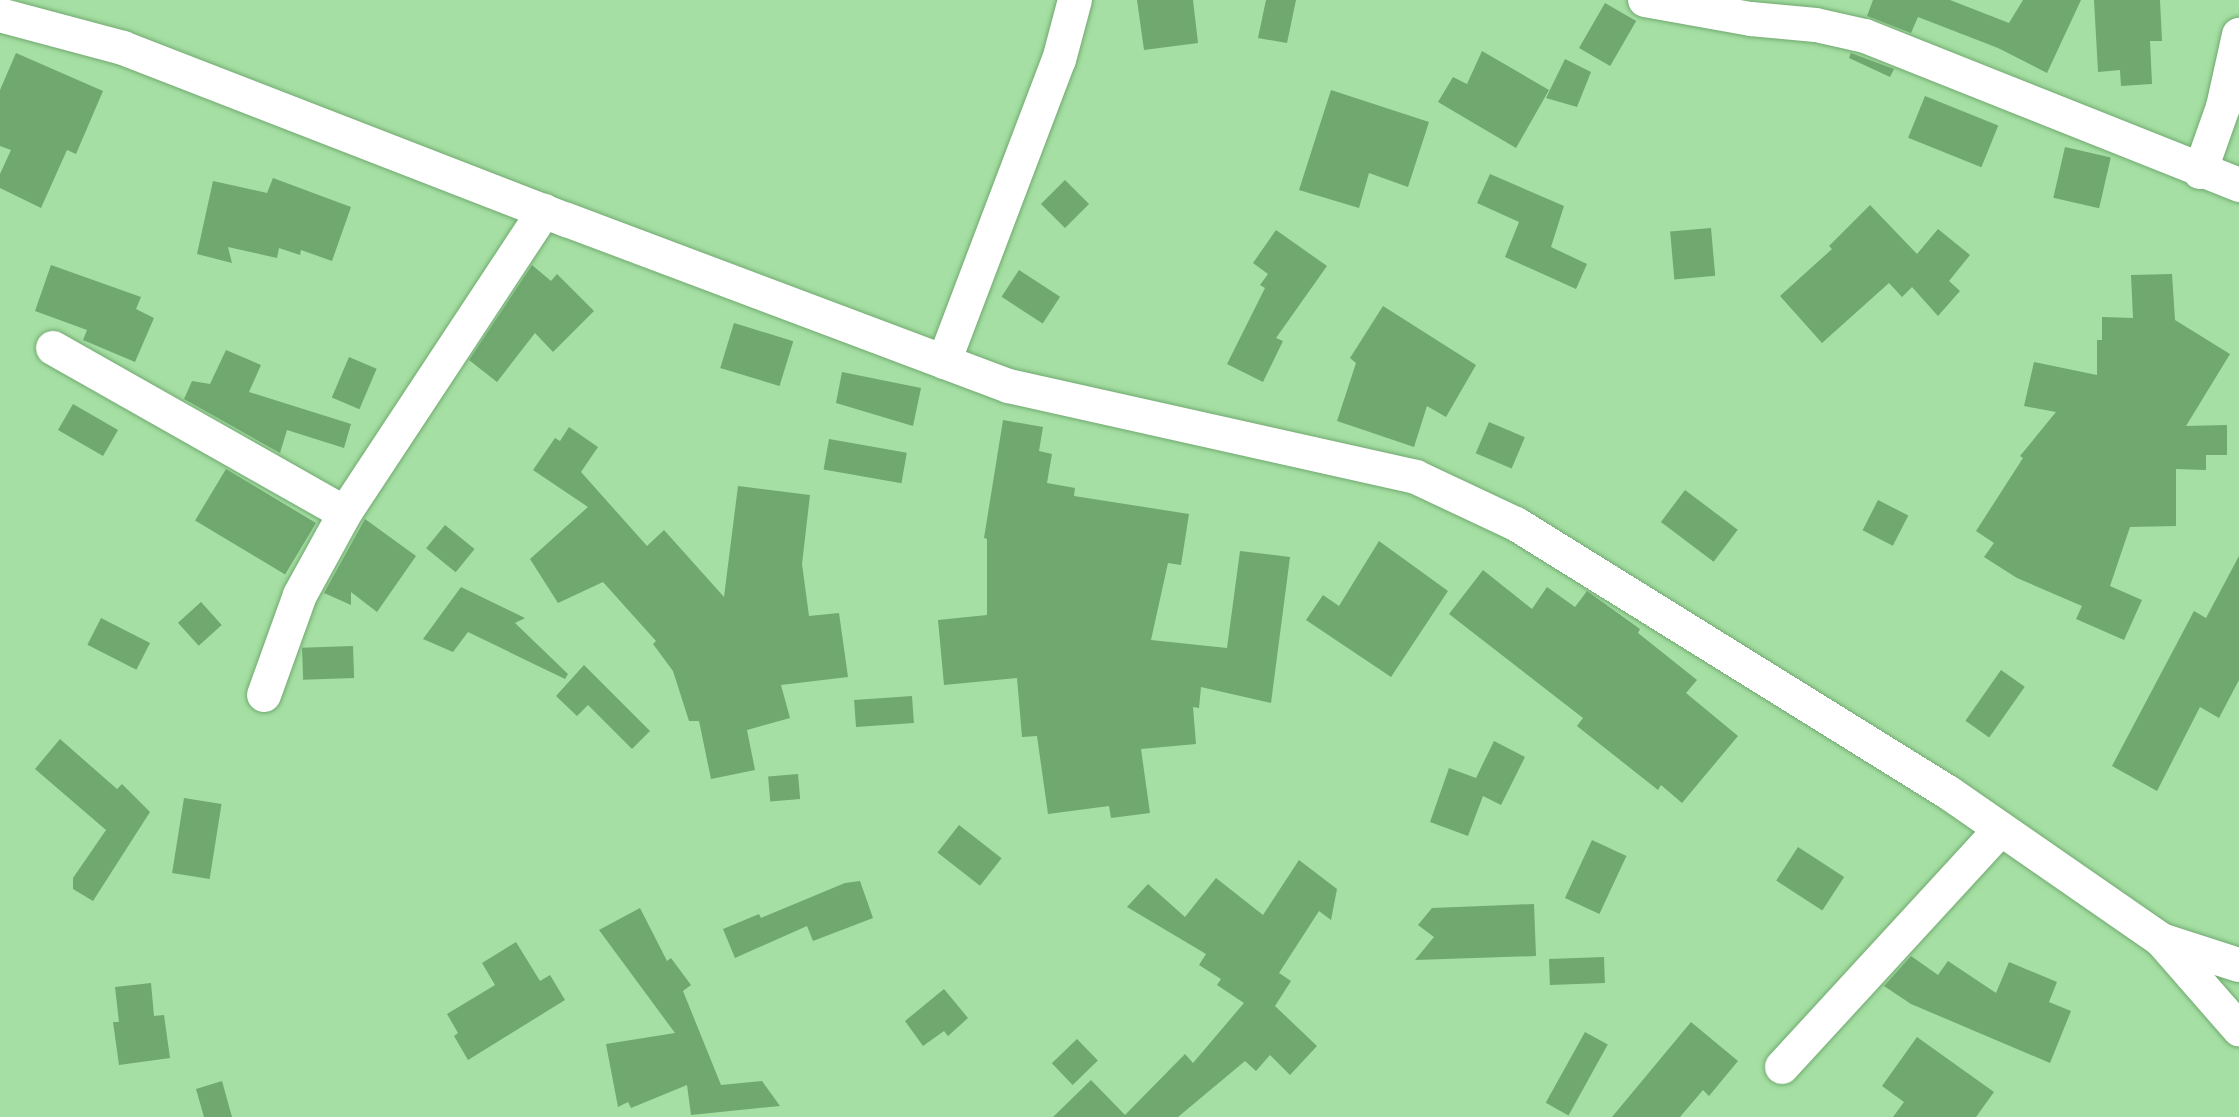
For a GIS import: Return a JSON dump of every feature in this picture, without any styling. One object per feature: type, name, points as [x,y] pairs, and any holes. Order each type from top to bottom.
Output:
[{"type":"street","points":[[944,362],[1059,60],[1075,0]]},
{"type":"street","points":[[1645,0],[1751,19],[1816,25],[1865,36],[2239,185]]},
{"type":"street","points":[[0,15],[123,48],[1009,386],[1416,477],[1516,524],[1949,793],[2161,940],[2239,1029]]},
{"type":"street","points":[[2200,172],[2223,107],[2239,35]]},
{"type":"street","points":[[264,695],[300,595],[345,513],[544,211]]},
{"type":"street","points":[[53,348],[345,513]]},
{"type":"street","points":[[1782,1067],[2001,829]]},
{"type":"street","points":[[2161,940],[2239,965]]},
{"type":"building","points":[[1137,0],[1193,0],[1198,43],[1144,50]]},
{"type":"building","points":[[1266,0],[1296,0],[1287,43],[1258,38]]},
{"type":"building","points":[[1873,0],[1950,0],[2009,23],[2023,0],[2081,0],[2047,73],[1998,48],[1918,17],[1911,33],[1867,16]]},
{"type":"building","points":[[2094,0],[2160,0],[2162,41],[2150,41],[2152,84],[2121,86],[2120,70],[2098,72]]},
{"type":"building","points":[[1605,3],[1636,21],[1610,66],[1579,48]]},
{"type":"building","points":[[1482,51],[1549,90],[1516,148],[1438,102],[1453,77],[1467,84]]},
{"type":"building","points":[[16,53],[103,91],[76,154],[67,150],[41,208],[0,188],[0,174],[11,150],[0,146],[0,90]]},
{"type":"building","points":[[1851,53],[1894,69],[1890,77],[1849,58]]},
{"type":"building","points":[[1565,59],[1591,72],[1577,107],[1546,98]]},
{"type":"building","points":[[1331,90],[1429,122],[1408,187],[1369,173],[1359,208],[1299,190]]},
{"type":"building","points":[[1925,96],[1998,126],[1981,167],[1908,138]]},
{"type":"building","points":[[2065,147],[2111,158],[2099,208],[2053,198]]},
{"type":"building","points":[[1490,174],[1564,206],[1551,247],[1587,264],[1576,289],[1505,257],[1519,222],[1477,203]]},
{"type":"building","points":[[273,178],[351,207],[332,261],[301,250],[300,255],[279,248],[277,258],[228,247],[232,263],[197,254],[213,181],[267,193]]},
{"type":"building","points":[[1065,180],[1089,204],[1065,228],[1041,204]]},
{"type":"building","points":[[1870,205],[1917,254],[1938,229],[1970,255],[1949,281],[1960,291],[1938,316],[1912,287],[1902,297],[1889,283],[1822,343],[1780,296],[1832,249],[1829,246]]},
{"type":"building","points":[[1711,228],[1715,276],[1674,279],[1670,232]]},
{"type":"building","points":[[1276,230],[1327,266],[1276,338],[1283,341],[1263,382],[1227,364],[1265,288],[1260,285],[1268,274],[1253,263]]},
{"type":"building","points":[[51,265],[141,297],[136,309],[154,318],[135,362],[83,340],[87,330],[35,311]]},
{"type":"building","points":[[532,265],[551,281],[557,274],[594,311],[553,352],[535,333],[497,382],[469,360]]},
{"type":"building","points":[[1019,270],[1060,297],[1043,324],[1002,297]]},
{"type":"building","points":[[2172,274],[2175,320],[2230,354],[2186,426],[2227,425],[2227,455],[2206,455],[2206,470],[2176,469],[2176,526],[2130,527],[2110,586],[2142,600],[2124,640],[2076,619],[2082,606],[2017,578],[1984,557],[1994,543],[1976,531],[2023,458],[2020,456],[2056,412],[2024,406],[2034,362],[2097,375],[2097,340],[2102,340],[2102,317],[2133,318],[2131,275]]},
{"type":"building","points":[[1383,306],[1476,365],[1446,417],[1427,406],[1414,447],[1337,421],[1356,363],[1350,358]]},
{"type":"building","points":[[734,323],[793,341],[780,386],[720,368]]},
{"type":"building","points":[[226,350],[261,365],[249,392],[351,424],[344,448],[287,430],[280,453],[184,399],[192,381],[210,384]]},
{"type":"building","points":[[349,357],[377,369],[359,409],[332,398]]},
{"type":"building","points":[[842,372],[921,388],[913,426],[836,403]]},
{"type":"building","points":[[73,404],[118,430],[103,456],[58,430]]},
{"type":"building","points":[[1003,420],[1043,427],[1039,451],[1052,454],[1047,483],[1075,488],[1074,496],[1189,514],[1181,565],[1168,563],[1151,640],[1227,648],[1240,551],[1290,557],[1271,703],[1201,687],[1199,708],[1193,707],[1196,744],[1141,749],[1150,813],[1111,818],[1109,806],[1048,814],[1037,736],[1022,737],[1017,678],[944,685],[938,620],[987,615],[987,539],[984,538]]},
{"type":"building","points":[[1489,422],[1525,437],[1512,469],[1476,453]]},
{"type":"building","points":[[569,427],[598,447],[581,472],[647,546],[664,530],[724,597],[738,486],[810,495],[802,564],[809,616],[839,613],[848,677],[781,685],[790,718],[747,730],[755,770],[711,779],[699,721],[689,721],[673,671],[653,644],[656,641],[603,582],[558,603],[530,559],[588,507],[533,470],[555,438],[560,441]]},
{"type":"building","points":[[829,439],[907,453],[901,483],[824,470]]},
{"type":"building","points":[[226,469],[316,523],[285,575],[195,520]]},
{"type":"building","points":[[1685,490],[1738,530],[1714,562],[1661,522]]},
{"type":"building","points":[[1878,500],[1908,515],[1893,546],[1863,530]]},
{"type":"building","points":[[365,519],[416,556],[377,612],[351,592],[351,605],[324,593]]},
{"type":"building","points":[[445,525],[475,549],[456,572],[426,548]]},
{"type":"building","points":[[1379,541],[1448,591],[1391,677],[1306,620],[1323,595],[1339,606]]},
{"type":"building","points":[[2239,556],[2239,680],[2219,718],[2200,707],[2157,791],[2112,766],[2194,611],[2206,618]]},
{"type":"building","points":[[1483,570],[1532,609],[1547,587],[1575,607],[1587,591],[1640,629],[1638,633],[1697,680],[1686,693],[1738,736],[1682,803],[1661,785],[1658,790],[1577,726],[1583,718],[1449,614]]},
{"type":"building","points":[[461,587],[525,618],[515,623],[568,674],[565,679],[468,632],[453,652],[423,639]]},
{"type":"building","points":[[201,602],[222,625],[199,646],[178,623]]},
{"type":"building","points":[[101,618],[150,643],[136,670],[87,645]]},
{"type":"building","points":[[353,646],[354,678],[303,680],[302,648]]},
{"type":"building","points":[[584,665],[650,731],[632,749],[588,705],[577,716],[556,696]]},
{"type":"building","points":[[2001,670],[2025,687],[1989,737],[1965,721]]},
{"type":"building","points":[[912,696],[914,723],[856,727],[854,700]]},
{"type":"building","points":[[60,739],[117,789],[122,784],[150,812],[93,901],[73,889],[73,878],[106,830],[35,769]]},
{"type":"building","points":[[1494,741],[1525,757],[1501,805],[1483,796],[1468,836],[1430,822],[1449,768],[1476,778]]},
{"type":"building","points":[[798,774],[800,799],[770,802],[768,777]]},
{"type":"building","points":[[184,798],[222,804],[210,879],[172,873]]},
{"type":"building","points":[[959,825],[1002,858],[980,886],[937,853]]},
{"type":"building","points":[[1592,840],[1626,856],[1599,914],[1565,898]]},
{"type":"building","points":[[1798,847],[1844,877],[1822,911],[1776,881]]},
{"type":"building","points":[[1299,860],[1337,889],[1331,920],[1319,911],[1279,973],[1291,981],[1275,1006],[1317,1046],[1290,1075],[1270,1055],[1256,1071],[1245,1061],[1178,1117],[1053,1117],[1091,1080],[1125,1115],[1185,1054],[1193,1063],[1244,1003],[1217,985],[1221,979],[1199,965],[1206,954],[1127,907],[1148,884],[1185,917],[1216,878],[1263,915]]},
{"type":"building","points":[[860,881],[873,918],[813,941],[807,926],[735,958],[723,929],[759,914],[761,918],[845,883]]},
{"type":"building","points":[[1534,904],[1536,956],[1415,960],[1434,937],[1418,925],[1432,908]]},
{"type":"building","points":[[640,908],[667,961],[671,958],[691,985],[683,991],[721,1085],[762,1081],[780,1106],[691,1115],[687,1085],[631,1108],[628,1102],[618,1107],[606,1044],[675,1033],[599,930]]},
{"type":"building","points":[[516,942],[540,981],[550,975],[565,1000],[468,1060],[454,1036],[458,1033],[447,1014],[495,985],[482,963]]},
{"type":"building","points":[[1911,956],[1938,975],[1948,961],[1996,993],[2009,962],[2057,982],[2049,1002],[2071,1011],[2050,1063],[1911,1004],[1884,986]]},
{"type":"building","points":[[1604,957],[1605,983],[1550,985],[1549,959]]},
{"type":"building","points":[[151,983],[154,1016],[164,1015],[170,1058],[119,1065],[113,1022],[119,1022],[115,987]]},
{"type":"building","points":[[944,989],[968,1018],[948,1036],[944,1031],[923,1046],[905,1021]]},
{"type":"building","points":[[1691,1022],[1738,1061],[1709,1096],[1703,1090],[1680,1117],[1612,1117]]},
{"type":"building","points":[[1585,1032],[1608,1045],[1568,1115],[1546,1103]]},
{"type":"building","points":[[1917,1037],[1994,1092],[1976,1117],[1893,1117],[1904,1102],[1882,1086]]},
{"type":"building","points":[[1077,1039],[1098,1061],[1073,1085],[1052,1063]]},
{"type":"building","points":[[222,1081],[232,1117],[204,1117],[196,1089]]}]
